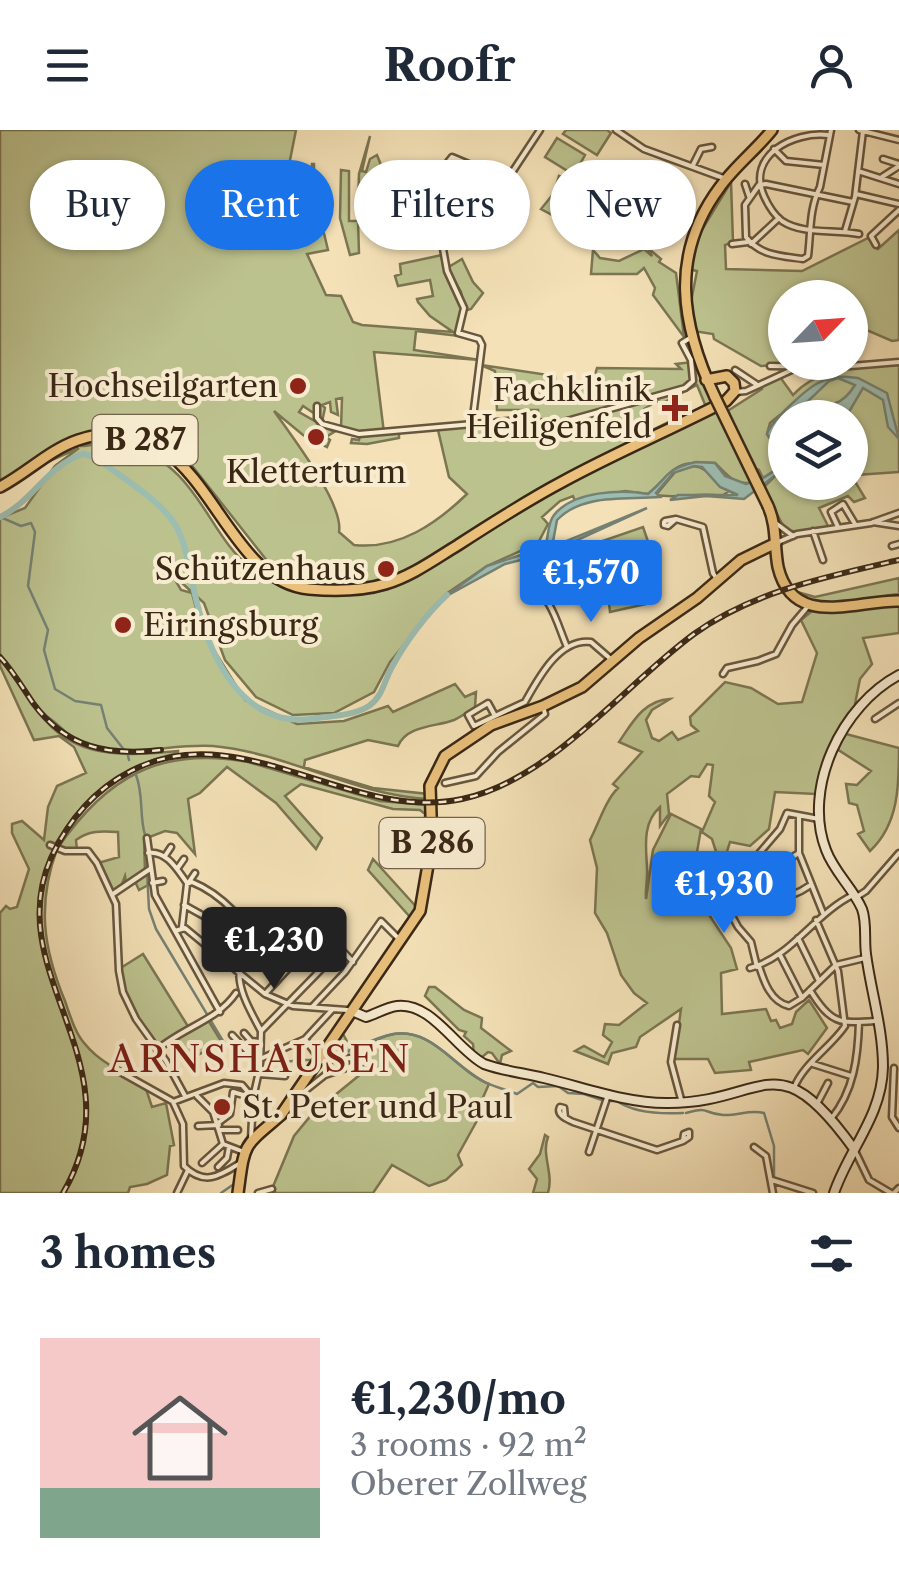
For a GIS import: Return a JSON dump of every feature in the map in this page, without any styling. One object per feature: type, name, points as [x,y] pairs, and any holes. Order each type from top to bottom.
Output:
[{"type":"main road","points":[[772,130],[726,179],[704,213],[692,246],[685,298],[690,338],[773,518],[775,530],[767,547],[777,561]]},
{"type":"main road","points":[[711,378],[730,377],[735,391]]},
{"type":"main road","name":"B 287","points":[[0,487],[72,442],[110,434],[138,438],[161,448],[182,466],[271,574],[300,588],[360,588],[386,584],[411,573],[565,480],[714,408],[735,391]]},
{"type":"main road","points":[[767,547],[786,586],[809,605],[832,608],[899,601]]},
{"type":"main road","name":"B 286","points":[[238,1193],[243,1157],[251,1139],[281,1115],[424,901],[432,842],[428,794],[437,767],[450,752],[484,730],[588,684],[642,635],[741,560],[767,547]]},
{"type":"street","points":[[472,426],[482,344],[478,339],[458,334],[464,308],[447,270],[438,221],[448,162],[452,157],[504,179],[540,130]]},
{"type":"street","points":[[616,130],[644,149],[676,160]]},
{"type":"street","points":[[845,231],[856,194],[863,130],[899,140]]},
{"type":"street","points":[[732,244],[749,243],[769,254],[803,259],[808,256],[810,229],[830,133],[824,133],[774,149],[758,174],[765,200],[779,218],[795,227],[810,229],[845,231],[859,234]]},
{"type":"street","points":[[695,160],[702,149],[712,147]]},
{"type":"street","points":[[774,149],[786,160],[824,165]]},
{"type":"street","points":[[883,159],[899,165]]},
{"type":"street","points":[[881,178],[899,165]]},
{"type":"street","points":[[696,166],[726,179]]},
{"type":"street","points":[[858,171],[899,184]]},
{"type":"street","points":[[746,184],[749,196]]},
{"type":"street","points":[[760,185],[852,202]]},
{"type":"street","points":[[749,243],[743,216],[749,196],[760,185]]},
{"type":"street","points":[[856,194],[899,207],[870,236],[876,245]]},
{"type":"street","points":[[749,243],[779,218]]},
{"type":"street","points":[[317,406],[322,424],[358,434],[527,420],[556,424],[679,392],[692,380],[691,360],[682,345],[683,340],[690,338]]},
{"type":"street","points":[[868,364],[899,362]]},
{"type":"street","points":[[735,370],[758,385]]},
{"type":"street","points":[[735,391],[744,392],[770,380]]},
{"type":"street","points":[[838,527],[831,512],[842,504],[855,524]]},
{"type":"street","points":[[767,547],[813,531],[899,514]]},
{"type":"street","points":[[773,518],[793,536]]},
{"type":"street","points":[[676,519],[703,527],[718,581]]},
{"type":"street","points":[[873,522],[899,526]]},
{"type":"street","points":[[813,531],[823,560]]},
{"type":"street","points":[[892,546],[899,544]]},
{"type":"street","points":[[529,584],[541,592],[552,610],[546,614],[554,617],[567,647]]},
{"type":"street","points":[[722,674],[727,668],[758,662],[778,652],[809,605]]},
{"type":"street","points":[[494,714],[488,703],[468,715],[474,726],[525,702],[534,681],[567,647],[591,642],[613,661]]},
{"type":"street","points":[[834,1193],[876,1110],[881,1090],[880,1020],[866,958],[864,915],[828,855],[819,820],[818,789],[824,767],[858,710],[874,690],[899,675]]},
{"type":"street","points":[[874,690],[899,684]]},
{"type":"street","points":[[874,719],[899,703]]},
{"type":"street","points":[[446,783],[476,776],[502,748],[536,724],[544,714],[541,707]]},
{"type":"street","points":[[750,864],[780,829],[787,814],[819,820]]},
{"type":"street","points":[[800,817],[799,853],[823,913]]},
{"type":"street","points":[[147,838],[148,870],[155,895],[220,1012]]},
{"type":"street","points":[[50,845],[64,852],[92,853],[118,910],[119,971],[124,992],[136,1019],[186,1096]]},
{"type":"street","points":[[164,856],[171,847]]},
{"type":"street","points":[[755,967],[780,955],[823,913],[866,891],[899,852]]},
{"type":"street","points":[[148,853],[164,856],[188,882],[217,896],[284,973]]},
{"type":"street","points":[[724,902],[742,863],[771,870],[799,853]]},
{"type":"street","points":[[177,869],[184,859]]},
{"type":"street","points":[[112,894],[148,870]]},
{"type":"street","points":[[182,927],[188,882],[195,873]]},
{"type":"street","points":[[152,883],[163,881]]},
{"type":"street","points":[[734,886],[767,899],[794,896],[810,886]]},
{"type":"street","points":[[720,894],[750,940],[755,967],[778,1002],[789,1006],[836,965],[866,958]]},
{"type":"street","points":[[184,905],[211,920],[243,949]]},
{"type":"street","points":[[794,1088],[800,1075],[842,1032],[845,1022],[836,965],[816,920]]},
{"type":"street","points":[[312,1007],[353,962],[381,921],[403,937]]},
{"type":"street","points":[[175,931],[182,927]]},
{"type":"street","points":[[182,927],[265,994],[288,1004],[352,1011],[366,1017],[395,1006],[411,1007],[429,1017],[474,1058],[496,1068],[644,1102],[682,1102],[769,1083],[794,1088],[831,1119],[879,1191],[895,1192]]},
{"type":"street","points":[[248,928],[237,970],[248,1008],[261,1031]]},
{"type":"street","points":[[798,938],[820,981]]},
{"type":"street","points":[[335,943],[353,962]]},
{"type":"street","points":[[251,1139],[261,1031],[341,949]]},
{"type":"street","points":[[780,955],[802,998]]},
{"type":"street","points":[[265,994],[297,958]]},
{"type":"street","points":[[810,990],[825,1014],[845,1022],[880,1020]]},
{"type":"street","points":[[157,1050],[220,1012],[236,993]]},
{"type":"street","points":[[260,1066],[305,1039],[333,1008]]},
{"type":"street","points":[[831,1119],[853,1076],[860,1022]]},
{"type":"street","points":[[677,1025],[671,1062],[682,1102]]},
{"type":"street","points":[[244,1033],[251,1041],[259,1042]]},
{"type":"street","points":[[232,1035],[260,1066],[285,1076]]},
{"type":"street","points":[[302,1094],[325,1075],[364,1062],[350,1058],[322,1061],[305,1039]]},
{"type":"street","points":[[813,1064],[853,1076]]},
{"type":"street","points":[[115,1068],[173,1102],[182,1124],[184,1166],[188,1170],[215,1178],[243,1157],[223,1144]]},
{"type":"street","points":[[894,1068],[892,1116],[899,1128]]},
{"type":"street","points":[[173,1102],[224,1083],[242,1085],[253,1098]]},
{"type":"street","points":[[817,1104],[828,1083]]},
{"type":"street","points":[[219,1126],[230,1114],[232,1093],[253,1098]]},
{"type":"street","points":[[589,1152],[608,1094]]},
{"type":"street","points":[[197,1096],[213,1112],[223,1144]]},
{"type":"street","points":[[566,1118],[657,1150],[683,1141]]},
{"type":"street","points":[[198,1126],[238,1130]]},
{"type":"street","points":[[202,1163],[204,1155],[223,1144]]},
{"type":"street","points":[[218,1167],[227,1158],[229,1147]]},
{"type":"street","points":[[754,1148],[766,1156],[773,1193]]},
{"type":"street","points":[[176,1193],[188,1170]]},
{"type":"street","points":[[773,1180],[813,1193]]},
{"type":"street","points":[[258,1193],[272,1188]]},
{"type":"green space","points":[[0,130],[296,130],[290,160],[185,160],[185,250],[328,250],[307,254],[326,295],[341,296],[353,322],[362,325],[453,332],[418,302],[417,299],[433,296],[430,280],[398,286],[395,276],[401,274],[400,264],[442,255],[447,275],[463,305],[456,332],[459,336],[416,331],[414,350],[480,360],[374,352],[384,433],[399,432],[399,438],[351,443],[368,433],[341,428],[342,398],[336,399],[338,415],[331,412],[330,402],[322,405],[322,422],[317,410],[315,414],[303,406],[299,412],[334,432],[326,437],[330,440],[327,447],[303,435],[274,411],[325,488],[339,532],[354,545],[402,539],[443,515],[467,494],[449,477],[438,430],[508,422],[542,423],[538,410],[497,410],[495,371],[481,365],[555,376],[556,386],[592,385],[597,368],[681,369],[676,364],[693,362],[714,404],[706,407],[697,385],[663,403],[657,401],[643,413],[643,421],[652,430],[687,413],[692,415],[540,491],[414,568],[379,582],[344,588],[310,586],[276,572],[178,448],[121,428],[80,446],[121,443],[159,459],[183,480],[234,552],[256,572],[286,587],[342,594],[388,589],[389,584],[437,560],[541,495],[715,409],[729,410],[774,380],[782,380],[793,395],[812,380],[868,380],[868,366],[899,363],[899,472],[868,474],[868,400],[768,400],[768,475],[763,478],[759,470],[744,464],[753,482],[746,483],[736,481],[715,463],[690,463],[676,468],[648,494],[625,491],[560,501],[542,517],[548,524],[538,543],[487,566],[446,594],[390,662],[374,692],[334,713],[293,715],[256,697],[225,660],[204,603],[171,573],[181,590],[192,593],[202,631],[245,700],[297,724],[344,721],[388,706],[393,712],[455,684],[465,697],[476,692],[475,707],[454,720],[415,730],[398,746],[368,740],[305,760],[304,767],[313,770],[373,788],[428,794],[429,799],[374,790],[241,750],[213,746],[131,751],[99,748],[77,740],[40,713],[68,739],[102,752],[178,751],[121,775],[91,798],[54,846],[57,849],[47,889],[45,926],[52,963],[78,1035],[97,1056],[144,1083],[152,1107],[166,1103],[174,1145],[170,1146],[167,1175],[130,1187],[128,1193],[0,1193],[0,913],[6,906],[17,907],[29,869],[12,833],[12,824],[22,821],[44,840],[48,807],[57,786],[86,773],[74,747],[59,736],[34,740],[0,666],[0,518],[25,508],[55,466],[79,448],[0,483]]},
{"type":"green space","points":[[566,130],[611,133],[597,155],[563,134]]},
{"type":"green space","points":[[557,138],[585,155],[582,160],[545,157]]},
{"type":"green space","points":[[341,170],[349,171],[349,221],[354,221],[354,250],[359,253],[350,255],[340,218]]},
{"type":"green space","points":[[731,182],[733,242],[725,245],[726,269],[802,271],[868,238],[878,249],[899,230],[899,340],[868,331],[868,280],[768,280],[768,365],[761,366],[714,339],[713,334],[693,331],[690,307],[697,271],[688,269],[697,238]]},
{"type":"green space","points":[[550,198],[550,214],[541,209]]},
{"type":"green space","points":[[593,250],[600,258],[619,261],[642,250],[652,256],[649,250],[676,273],[684,337],[653,295],[655,288],[644,268],[637,274],[591,274]]},
{"type":"green space","points":[[462,259],[483,293],[471,309],[464,311],[461,292],[447,268]]},
{"type":"green space","points":[[694,466],[705,470],[729,491],[722,496],[656,495],[676,471]]},
{"type":"green space","points":[[769,500],[838,500],[819,508],[828,526],[796,532],[785,529]]},
{"type":"green space","points":[[643,527],[654,559],[649,561],[655,602],[610,612],[607,587],[587,587],[564,595],[553,558]]},
{"type":"green space","points":[[899,578],[899,594],[848,603],[822,604],[801,593],[815,597]]},
{"type":"green space","points":[[899,603],[899,633],[863,638],[872,664],[860,679],[855,704],[858,706],[823,766],[816,794],[775,792],[769,829],[750,846],[730,842],[725,858],[718,858],[712,839],[702,832],[715,802],[709,796],[713,765],[707,764],[699,777],[691,776],[667,794],[669,814],[660,826],[660,807],[650,820],[646,836],[646,899],[653,850],[671,814],[701,829],[697,852],[716,886],[698,898],[731,948],[737,969],[721,973],[722,1014],[766,1009],[771,1021],[776,1020],[780,1028],[792,1024],[796,1012],[809,1000],[827,1028],[808,1054],[803,1050],[749,1062],[751,1070],[715,1073],[708,1059],[674,1059],[681,1009],[640,1037],[636,1047],[612,1053],[608,1064],[575,1051],[584,1046],[604,1057],[612,1042],[603,1035],[605,1024],[619,1025],[647,1003],[621,975],[607,933],[595,913],[597,868],[590,840],[618,788],[613,784],[642,752],[619,742],[629,727],[653,703],[670,699],[652,710],[646,720],[652,738],[659,741],[672,732],[678,740],[698,731],[691,725],[690,717],[725,682],[751,688],[778,704],[802,702],[817,653],[801,620],[812,611]]},
{"type":"green space","points":[[846,734],[899,748],[892,816],[870,851],[858,834],[864,831],[857,805],[849,803],[846,784],[857,785],[871,771],[837,749]]},
{"type":"green space","points":[[188,759],[248,762],[380,801],[427,805],[431,831],[427,875],[423,874],[425,814],[420,810],[393,809],[301,784],[285,796],[322,838],[316,849],[276,803],[227,767],[188,799],[195,854],[177,833],[165,831],[144,839],[145,870],[150,884],[139,890],[133,877],[126,882],[125,876],[112,891],[98,863],[119,857],[118,832],[86,834],[76,840],[77,851],[57,849],[95,803],[116,786],[138,772]]},
{"type":"green space","points":[[373,859],[420,911],[401,940],[396,935],[410,917],[368,870]]},
{"type":"green space","points":[[143,954],[189,1028],[157,1050],[123,992],[119,969]]},
{"type":"green space","points":[[429,987],[435,987],[464,1010],[482,1018],[481,1028],[511,1051],[502,1055],[500,1064],[492,1053],[481,1058],[474,1054],[473,1044],[464,1036],[466,1032],[459,1030],[425,996]]},
{"type":"green space","points":[[208,1020],[221,1041],[190,1060],[177,1038]]},
{"type":"green space","points":[[341,1030],[352,1051],[390,1035],[418,1036],[489,1084],[481,1102],[484,1108],[458,1155],[462,1165],[446,1180],[429,1186],[392,1165],[373,1193],[276,1193],[272,1189],[294,1136],[313,1113],[367,1069],[369,1059],[321,1059]]},
{"type":"green space","points":[[545,1135],[548,1193],[533,1193],[537,1179],[529,1169],[540,1154]]},
{"type":"water","points":[[832,380],[809,400],[796,400],[805,392]]},
{"type":"water","points":[[843,380],[862,380],[887,393],[899,439],[888,427],[883,400],[863,388],[856,400],[840,400],[855,385]]},
{"type":"water","points":[[715,463],[725,476],[746,484],[768,475],[768,481],[744,499],[706,496],[670,500],[678,495],[738,495],[720,487],[702,467],[694,466],[673,473],[656,493],[660,497],[606,499],[579,505],[557,520],[552,547],[647,508],[549,553],[505,564],[443,598],[487,566],[545,547],[549,526],[562,507],[585,496],[611,492],[648,494],[672,471],[685,465]]},
{"type":"waterway","points":[[0,517],[71,459],[83,454],[95,457],[150,498],[176,526],[202,622],[234,686],[250,702],[291,719],[344,715],[369,706],[410,638],[447,595]]},
{"type":"waterway","points":[[0,517],[21,526],[31,523],[35,532],[28,586],[48,630],[44,650],[55,689],[75,701],[101,705],[107,728],[125,751]]},
{"type":"waterway","points":[[127,751],[129,760]]},
{"type":"waterway","points":[[136,775],[145,835],[149,909],[156,929],[223,1041],[257,1067],[298,1060]]},
{"type":"waterway","points":[[326,1058],[385,1036],[406,1034],[429,1042],[485,1082],[517,1094],[533,1083],[538,1087],[558,1086],[568,1093],[602,1100]]},
{"type":"waterway","points":[[303,1060],[311,1060]]},
{"type":"waterway","points":[[609,1101],[649,1112],[683,1113]]},
{"type":"waterway","points":[[686,1113],[764,1113],[774,1146],[774,1187]]},
{"type":"waterway","points":[[221,1193],[234,1184]]},
{"type":"railway","points":[[63,1193],[82,1146],[86,1103],[79,1061],[42,941],[40,900],[58,844],[74,819],[105,787],[131,771],[172,757],[213,755],[254,761],[378,797],[420,802],[462,799],[495,789],[556,752],[667,655],[717,619],[793,587],[899,560]]},
{"type":"railway","points":[[0,657],[46,718],[74,739],[106,750],[161,750]]},
{"type":"place","name":"Hochseilgarten","points":[[298,386]]},
{"type":"place","name":"Fachklinik Heiligenfeld","points":[[675,408]]},
{"type":"place","name":"Kletterturm","points":[[316,437]]},
{"type":"place","name":"Schützenhaus","points":[[386,569]]},
{"type":"place","name":"Eiringsburg","points":[[123,625]]},
{"type":"place","name":"St. Peter und Paul","points":[[222,1107]]},
{"type":"district","name":"ARNSHAUSEN","points":[[260,1059]]}]
